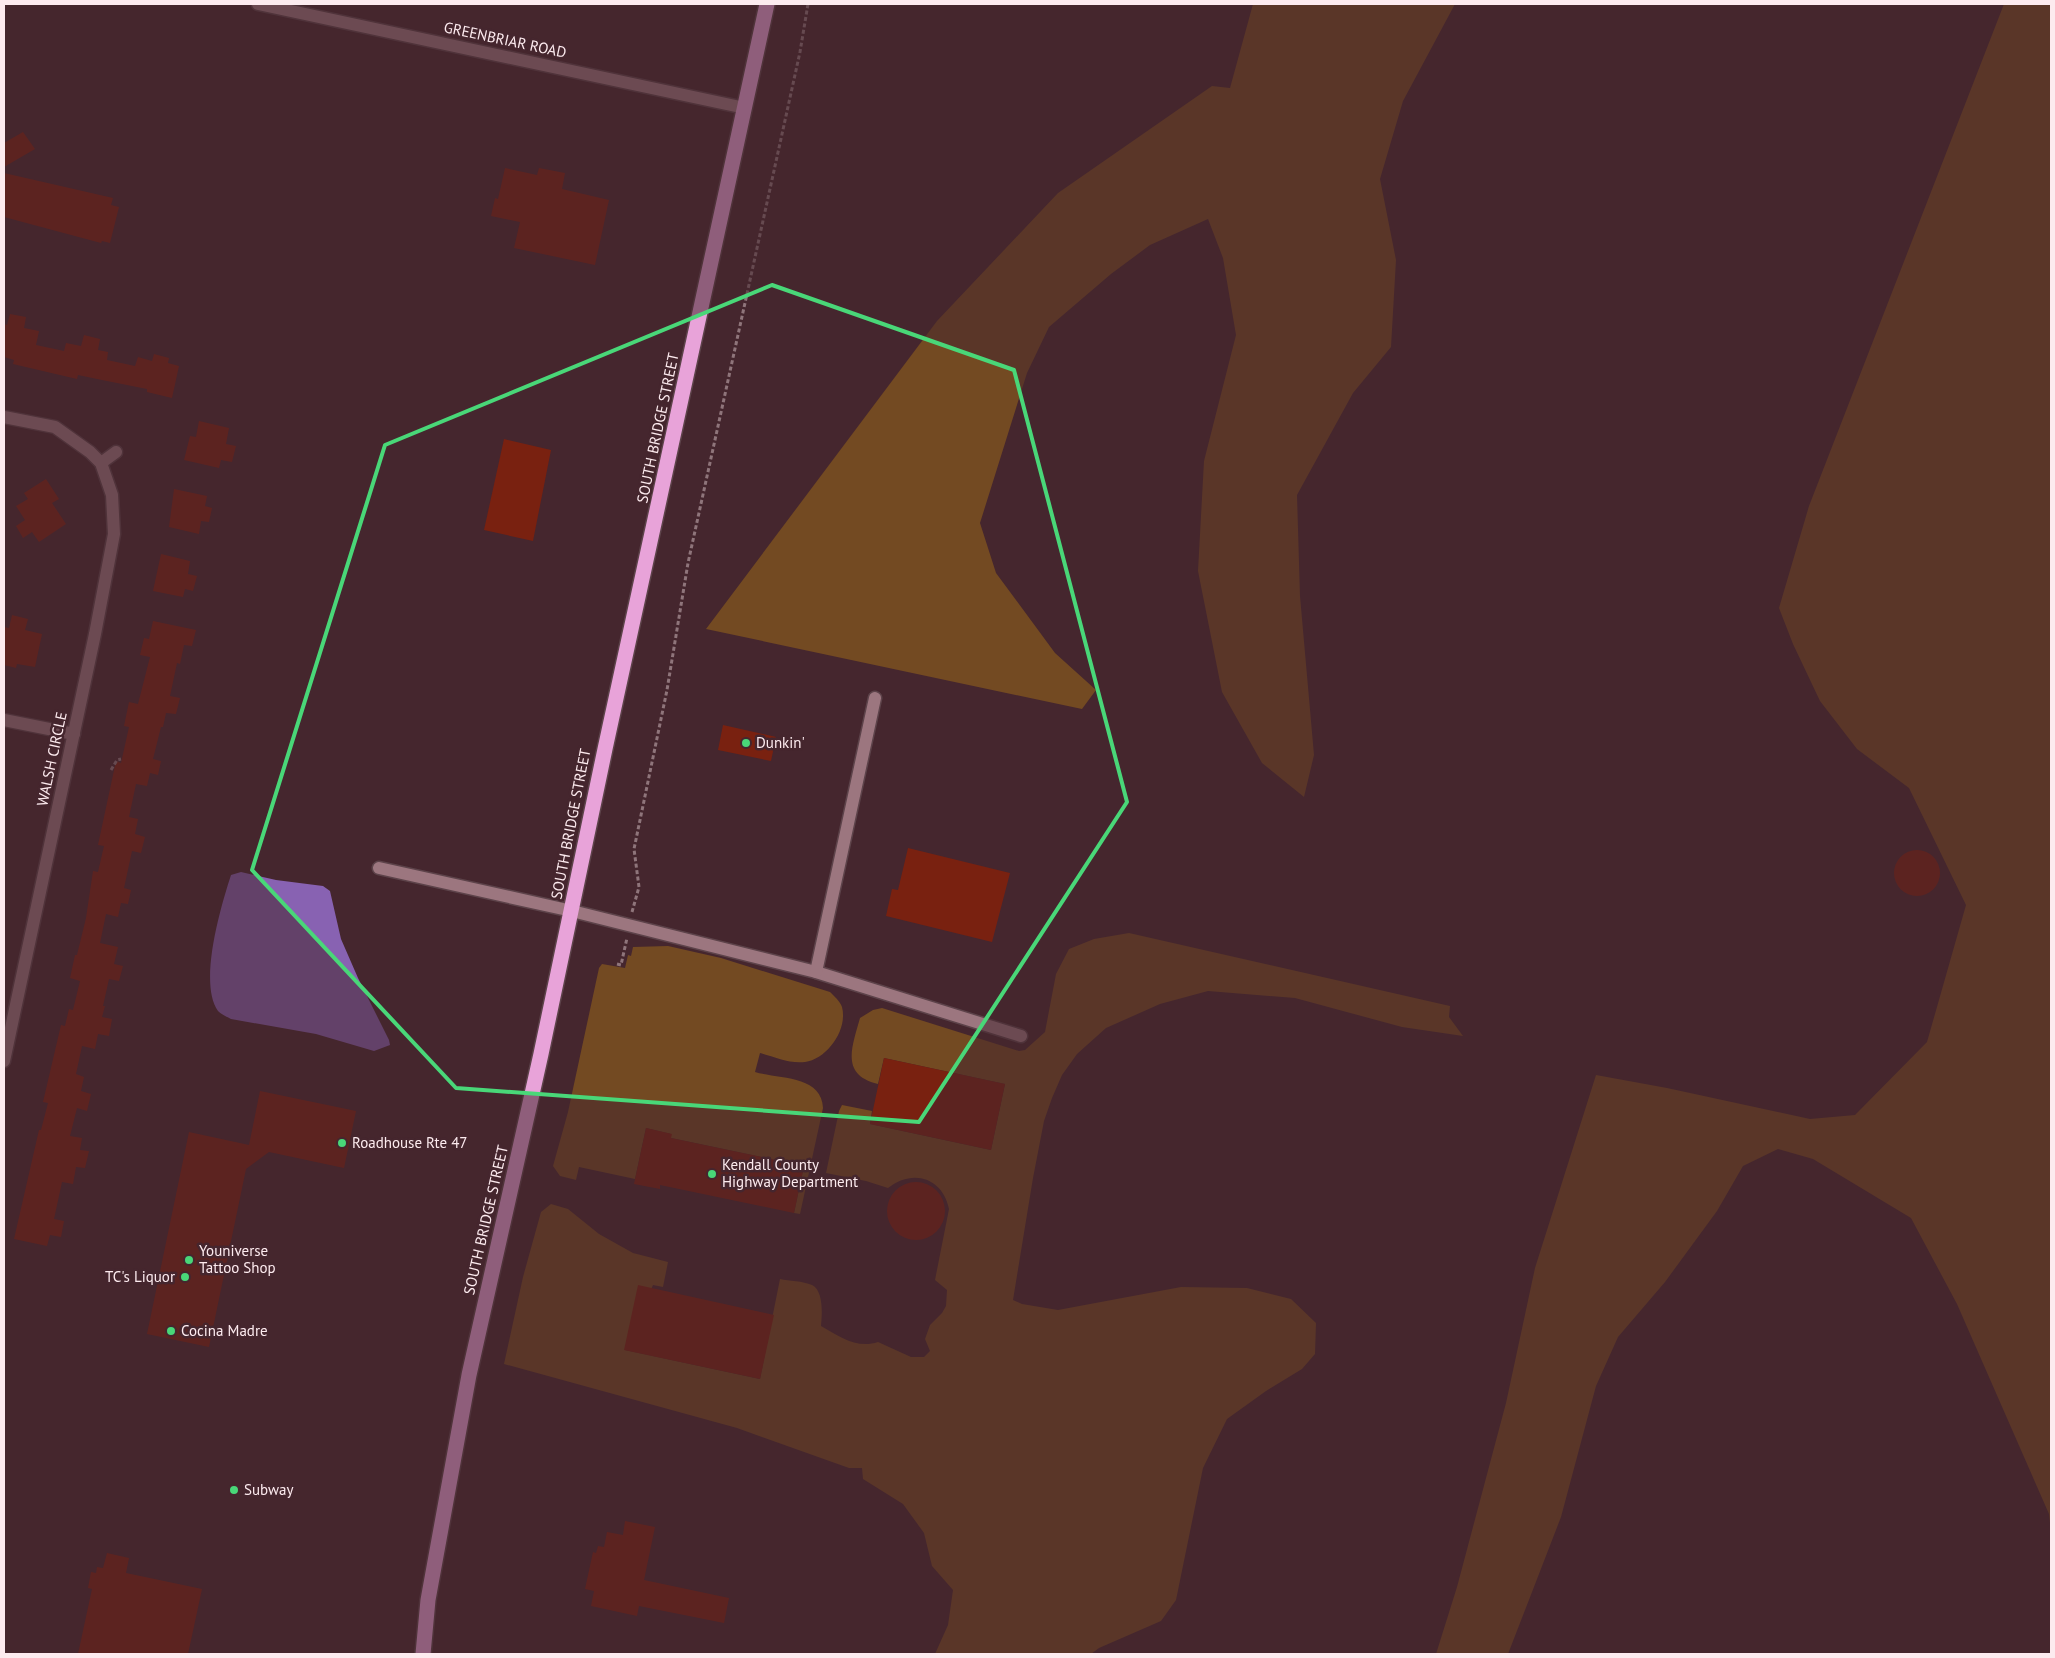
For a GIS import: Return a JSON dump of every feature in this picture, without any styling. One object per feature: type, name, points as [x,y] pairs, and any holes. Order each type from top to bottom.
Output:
[{"type":"highway","name":"SOUTH BRIDGE STREET","points":[[423,1654],[428,1600],[468,1381],[572,911],[604,749],[767,4]]},
{"type":"street","name":"GREENBRIAR ROAD","points":[[258,4],[745,108]]},
{"type":"street","name":"WALSH CIRCLE","points":[[4,417],[54,428],[90,452],[101,464],[112,495],[114,534],[95,634],[4,1061]]},
{"type":"street","points":[[101,464],[116,452]]},
{"type":"street","points":[[816,972],[874,698]]},
{"type":"street","points":[[4,720],[74,734]]},
{"type":"street","points":[[379,868],[572,911],[816,972],[1021,1036]]},
{"type":"path","points":[[634,902],[639,887],[634,849],[666,690],[688,563],[800,52],[808,4]]},
{"type":"path","points":[[111,770],[118,760],[121,759]]},
{"type":"path","points":[[617,964],[621,965],[625,950]]},
{"type":"highlighted area","points":[[772,285],[1014,370],[1127,802],[919,1122],[456,1088],[252,870],[385,445]]},
{"type":"shaded area","points":[[1253,4],[1455,4],[1403,101],[1380,179],[1396,260],[1391,347],[1353,393],[1297,495],[1300,596],[1314,755],[1304,797],[1262,763],[1222,692],[1198,571],[1204,461],[1236,335],[1223,258],[1208,219],[1150,245],[1111,274],[1049,327],[1027,373],[980,523],[996,573],[1055,653],[1096,690],[1082,709],[706,629],[937,321],[1058,193],[1212,86],[1230,88]]},
{"type":"shaded area","points":[[2004,4],[2051,4],[2051,1531],[2049,1514],[1957,1304],[1911,1218],[1813,1159],[1778,1149],[1743,1166],[1717,1211],[1665,1282],[1618,1337],[1596,1386],[1561,1517],[1508,1654],[1436,1654],[1457,1587],[1506,1403],[1535,1268],[1596,1075],[1667,1088],[1810,1119],[1855,1115],[1927,1042],[1966,905],[1909,788],[1857,749],[1820,701],[1793,644],[1779,608],[1809,506]]},
{"type":"shaded area","points":[[241,872],[276,880],[323,886],[330,891],[341,939],[390,1045],[374,1051],[316,1034],[231,1019],[218,1011],[212,998],[210,982],[213,944],[231,875]]},
{"type":"shaded area","points":[[1129,933],[1450,1006],[1449,1017],[1463,1036],[1402,1027],[1295,998],[1208,991],[1160,1004],[1106,1028],[1077,1054],[1062,1075],[1044,1121],[1013,1300],[1022,1304],[1058,1310],[1181,1287],[1247,1288],[1291,1299],[1316,1323],[1315,1354],[1302,1369],[1266,1391],[1227,1419],[1203,1468],[1176,1600],[1161,1621],[1099,1648],[1091,1654],[935,1654],[948,1625],[953,1590],[932,1566],[924,1533],[903,1504],[863,1479],[862,1468],[849,1468],[737,1428],[504,1364],[523,1277],[541,1212],[551,1204],[568,1209],[599,1234],[633,1253],[668,1262],[663,1287],[653,1285],[625,1350],[760,1379],[780,1279],[812,1285],[816,1288],[819,1292],[821,1304],[821,1326],[835,1334],[856,1343],[870,1344],[878,1342],[911,1357],[924,1357],[930,1351],[925,1339],[930,1325],[946,1306],[947,1290],[935,1280],[949,1209],[946,1198],[934,1183],[926,1179],[907,1178],[888,1188],[866,1181],[826,1173],[839,1111],[842,1105],[872,1111],[870,1124],[991,1150],[1005,1084],[884,1058],[878,1084],[866,1080],[853,1067],[852,1058],[854,1039],[860,1018],[873,1010],[882,1008],[1019,1051],[1025,1050],[1045,1032],[1056,974],[1069,949],[1094,939]]},
{"type":"shaded area","points":[[668,946],[721,958],[830,992],[842,1007],[842,1025],[839,1034],[821,1055],[813,1060],[794,1062],[760,1053],[755,1072],[797,1080],[815,1089],[821,1097],[823,1108],[800,1214],[794,1213],[804,1166],[671,1138],[671,1134],[646,1128],[635,1179],[579,1167],[576,1180],[560,1176],[553,1166],[568,1112],[599,968],[602,964],[625,968],[628,955],[631,956],[633,947]]},
{"type":"building","points":[[23,132],[35,149],[4,167],[4,143]]},
{"type":"building","points":[[505,168],[537,175],[539,168],[565,173],[562,189],[609,200],[595,265],[514,248],[520,222],[491,216],[495,198],[498,199]]},
{"type":"building","points":[[4,173],[113,198],[111,205],[119,207],[110,243],[102,241],[101,243],[4,217]]},
{"type":"building","points":[[10,314],[26,317],[24,328],[39,331],[36,345],[64,351],[66,343],[81,346],[84,335],[100,339],[98,350],[108,352],[107,360],[135,366],[138,357],[152,361],[154,354],[169,358],[168,363],[179,366],[172,398],[147,392],[147,389],[78,375],[77,379],[13,364],[14,360],[4,357],[4,324],[7,325]]},
{"type":"building","points":[[199,421],[229,428],[226,444],[236,446],[232,462],[221,460],[219,468],[184,460],[190,436],[196,437]]},
{"type":"building","points":[[504,439],[551,450],[533,541],[484,530]]},
{"type":"building","points":[[46,479],[59,499],[52,503],[66,524],[39,542],[32,532],[23,538],[16,526],[25,520],[16,506],[28,499],[24,493]]},
{"type":"building","points":[[174,489],[207,496],[205,506],[212,508],[209,522],[201,521],[199,534],[169,527]]},
{"type":"building","points":[[161,554],[190,561],[188,574],[197,576],[193,591],[185,589],[183,597],[153,591]]},
{"type":"building","points":[[12,615],[28,619],[25,630],[42,634],[35,667],[17,664],[16,668],[4,665],[4,627],[9,628]]},
{"type":"building","points":[[153,621],[196,630],[192,646],[184,645],[180,664],[177,663],[170,696],[180,698],[176,714],[166,713],[163,727],[161,727],[153,759],[161,761],[158,775],[150,773],[147,786],[136,784],[129,817],[138,819],[135,834],[145,837],[141,853],[132,851],[124,888],[131,890],[128,904],[121,903],[118,917],[106,914],[100,943],[118,947],[114,964],[123,966],[119,981],[109,979],[103,1006],[105,1006],[102,1017],[112,1019],[109,1036],[98,1034],[95,1049],[82,1046],[76,1074],[84,1077],[81,1091],[91,1094],[87,1111],[77,1108],[70,1136],[82,1138],[80,1150],[89,1151],[85,1168],[76,1167],[73,1184],[62,1182],[54,1219],[64,1221],[61,1237],[50,1235],[47,1246],[14,1239],[39,1130],[41,1130],[48,1103],[43,1102],[61,1025],[65,1026],[69,1009],[73,1010],[80,981],[70,978],[86,918],[93,871],[98,872],[104,846],[98,845],[116,761],[121,763],[129,727],[124,726],[129,702],[138,704],[150,657],[140,655],[144,638],[149,639]]},
{"type":"building","points":[[723,725],[776,737],[771,761],[718,750]]},
{"type":"building","points":[[908,848],[1010,873],[992,942],[886,916],[892,889],[898,890]]},
{"type":"building","points":[[1913,850],[1921,850],[1930,854],[1936,860],[1940,873],[1936,886],[1930,892],[1921,896],[1913,896],[1904,892],[1898,886],[1894,877],[1894,869],[1898,860],[1904,854]]},
{"type":"building","points":[[884,1058],[1005,1084],[991,1150],[870,1124]]},
{"type":"building","points":[[260,1091],[356,1111],[344,1168],[269,1152],[246,1169],[209,1347],[147,1334],[189,1132],[249,1145]]},
{"type":"building","points":[[646,1128],[672,1134],[671,1138],[804,1166],[794,1213],[660,1185],[660,1189],[634,1184]]},
{"type":"building","points":[[910,1182],[922,1182],[937,1190],[945,1205],[945,1217],[937,1232],[922,1240],[910,1240],[895,1232],[887,1217],[887,1205],[895,1190]]},
{"type":"building","points":[[638,1285],[774,1315],[760,1379],[624,1350]]},
{"type":"building","points":[[625,1521],[655,1527],[644,1580],[729,1598],[724,1623],[639,1606],[637,1616],[591,1606],[594,1591],[585,1589],[593,1552],[596,1553],[598,1546],[604,1547],[607,1532],[623,1535]]},
{"type":"building","points":[[107,1553],[129,1558],[126,1573],[202,1589],[188,1654],[78,1654],[92,1589],[88,1588],[91,1572],[96,1573],[97,1567],[103,1568]]},
{"type":"place","name":"Dunkin'","points":[[746,743]]},
{"type":"place","name":"Roadhouse Rte 47","points":[[342,1143]]},
{"type":"place","name":"Kendall County Highway Department","points":[[712,1174]]},
{"type":"place","name":"Youniverse Tattoo Shop","points":[[189,1260]]},
{"type":"place","name":"TC's Liquor","points":[[185,1277]]},
{"type":"place","name":"Cocina Madre","points":[[171,1331]]},
{"type":"place","name":"Subway","points":[[234,1490]]}]
